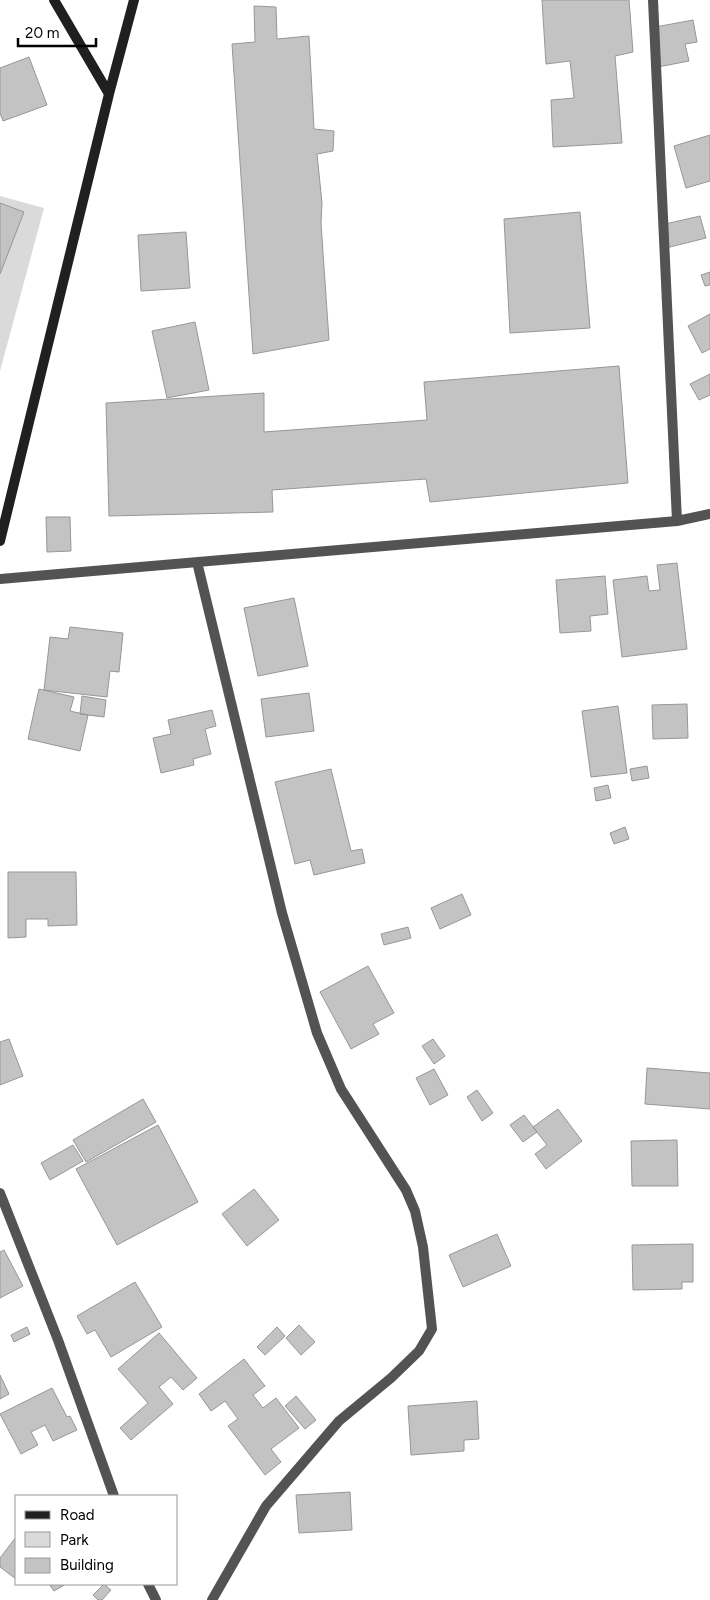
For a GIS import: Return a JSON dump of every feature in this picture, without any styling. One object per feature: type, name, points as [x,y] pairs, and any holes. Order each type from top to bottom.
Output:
[{"type":"main road","points":[[54,0],[109,94]]},
{"type":"main road","points":[[0,541],[109,94],[134,0]]},
{"type":"street","points":[[653,0],[677,521]]},
{"type":"street","points":[[0,579],[677,521],[710,514]]},
{"type":"street","points":[[197,562],[282,913],[317,1033],[341,1089],[406,1190],[415,1211],[423,1247],[432,1329],[419,1351],[391,1378],[339,1421],[266,1506],[212,1600]]},
{"type":"street","points":[[0,1194],[58,1340],[114,1495]]},
{"type":"street","points":[[148,1585],[156,1600]]},
{"type":"green space","points":[[0,196],[44,208],[0,371]]},
{"type":"building","points":[[542,0],[629,0],[633,52],[615,56],[622,143],[553,147],[551,100],[574,98],[570,61],[546,64]]},
{"type":"building","points":[[254,6],[276,7],[277,39],[309,36],[314,129],[334,131],[333,151],[317,154],[322,203],[321,223],[329,340],[253,354],[232,44],[255,42]]},
{"type":"building","points":[[693,20],[697,42],[685,44],[689,61],[658,67],[650,28]]},
{"type":"building","points":[[29,57],[47,105],[3,121],[0,113],[0,68]]},
{"type":"building","points":[[710,135],[710,181],[686,188],[674,146]]},
{"type":"building","points":[[0,203],[24,212],[0,274]]},
{"type":"building","points":[[580,212],[590,328],[510,333],[504,219]]},
{"type":"building","points":[[700,216],[706,238],[666,248],[661,225]]},
{"type":"building","points":[[186,232],[190,288],[141,291],[138,235]]},
{"type":"building","points":[[710,272],[710,285],[705,286],[701,275]]},
{"type":"building","points":[[710,314],[710,349],[702,353],[688,326]]},
{"type":"building","points":[[195,322],[209,390],[167,398],[152,331]]},
{"type":"building","points":[[619,366],[628,483],[430,502],[426,479],[272,490],[273,512],[109,516],[106,403],[264,393],[264,432],[427,420],[424,382]]},
{"type":"building","points":[[710,374],[710,395],[699,400],[690,384]]},
{"type":"building","points":[[46,517],[70,517],[71,551],[47,552]]},
{"type":"building","points":[[677,563],[687,649],[622,657],[613,580],[647,576],[649,591],[660,590],[657,565]]},
{"type":"building","points":[[605,576],[608,614],[590,616],[591,631],[560,633],[556,580]]},
{"type":"building","points":[[294,598],[308,666],[258,676],[244,608]]},
{"type":"building","points":[[70,627],[123,633],[119,672],[110,671],[107,697],[44,690],[50,637],[68,639]]},
{"type":"building","points":[[39,689],[74,697],[70,711],[88,715],[80,751],[28,739]]},
{"type":"building","points":[[309,693],[314,731],[266,737],[261,699]]},
{"type":"building","points":[[82,696],[106,700],[104,717],[80,714]]},
{"type":"building","points":[[687,704],[688,738],[653,739],[652,705]]},
{"type":"building","points":[[618,706],[627,773],[591,777],[582,711]]},
{"type":"building","points":[[212,710],[216,726],[205,729],[211,754],[193,759],[194,765],[161,773],[153,738],[171,734],[168,720]]},
{"type":"building","points":[[647,766],[649,778],[632,781],[630,769]]},
{"type":"building","points":[[331,769],[351,851],[362,849],[365,863],[314,875],[310,860],[295,864],[275,782]]},
{"type":"building","points":[[608,785],[611,798],[596,801],[594,788]]},
{"type":"building","points":[[625,827],[629,839],[614,844],[610,833]]},
{"type":"building","points":[[8,872],[76,872],[77,925],[48,926],[48,919],[26,919],[26,937],[8,938]]},
{"type":"building","points":[[462,894],[471,915],[440,929],[431,908]]},
{"type":"building","points":[[408,927],[411,938],[384,945],[381,934]]},
{"type":"building","points":[[368,966],[394,1013],[373,1024],[379,1034],[351,1049],[320,992]]},
{"type":"building","points":[[9,1039],[23,1076],[0,1085],[0,1042]]},
{"type":"building","points":[[433,1039],[445,1056],[434,1064],[422,1046]]},
{"type":"building","points":[[647,1068],[710,1073],[710,1109],[645,1104]]},
{"type":"building","points":[[434,1069],[448,1095],[430,1105],[416,1078]]},
{"type":"building","points":[[477,1090],[493,1113],[482,1121],[467,1097]]},
{"type":"building","points":[[143,1099],[156,1122],[86,1162],[73,1140]]},
{"type":"building","points":[[558,1109],[582,1141],[546,1169],[535,1154],[547,1145],[533,1127]]},
{"type":"building","points":[[524,1115],[537,1132],[523,1142],[510,1125]]},
{"type":"building","points":[[158,1125],[198,1202],[117,1245],[76,1169]]},
{"type":"building","points":[[677,1140],[678,1186],[632,1186],[631,1141]]},
{"type":"building","points":[[73,1145],[83,1161],[50,1180],[41,1163]]},
{"type":"building","points":[[254,1189],[279,1220],[247,1246],[222,1214]]},
{"type":"building","points":[[497,1234],[511,1266],[463,1287],[449,1255]]},
{"type":"building","points":[[693,1244],[693,1282],[682,1282],[682,1289],[633,1290],[632,1245]]},
{"type":"building","points":[[4,1250],[23,1286],[0,1298],[0,1252]]},
{"type":"building","points":[[135,1282],[162,1327],[111,1357],[95,1330],[87,1334],[77,1316]]},
{"type":"building","points":[[299,1325],[315,1342],[301,1355],[286,1338]]},
{"type":"building","points":[[27,1327],[30,1334],[14,1342],[11,1335]]},
{"type":"building","points":[[277,1327],[285,1336],[265,1355],[257,1347]]},
{"type":"building","points":[[159,1333],[197,1378],[183,1390],[171,1377],[159,1387],[173,1404],[131,1440],[120,1428],[148,1403],[118,1369]]},
{"type":"building","points":[[244,1359],[265,1386],[253,1395],[263,1408],[276,1398],[299,1428],[271,1449],[281,1462],[265,1475],[228,1426],[238,1419],[225,1401],[211,1411],[199,1394]]},
{"type":"building","points":[[0,1375],[9,1394],[0,1399]]},
{"type":"building","points":[[52,1388],[67,1417],[70,1416],[77,1430],[53,1441],[45,1425],[31,1432],[38,1445],[21,1454],[0,1414]]},
{"type":"building","points":[[296,1396],[316,1420],[305,1429],[285,1406]]},
{"type":"building","points":[[477,1401],[479,1439],[464,1440],[464,1451],[411,1455],[408,1406]]},
{"type":"building","points":[[350,1492],[352,1530],[299,1533],[296,1495]]},
{"type":"building","points":[[15,1538],[15,1578],[0,1567],[0,1558]]},
{"type":"building","points":[[50,1585],[64,1585],[54,1591]]},
{"type":"building","points":[[103,1585],[111,1590],[102,1600],[98,1600],[93,1595]]}]
